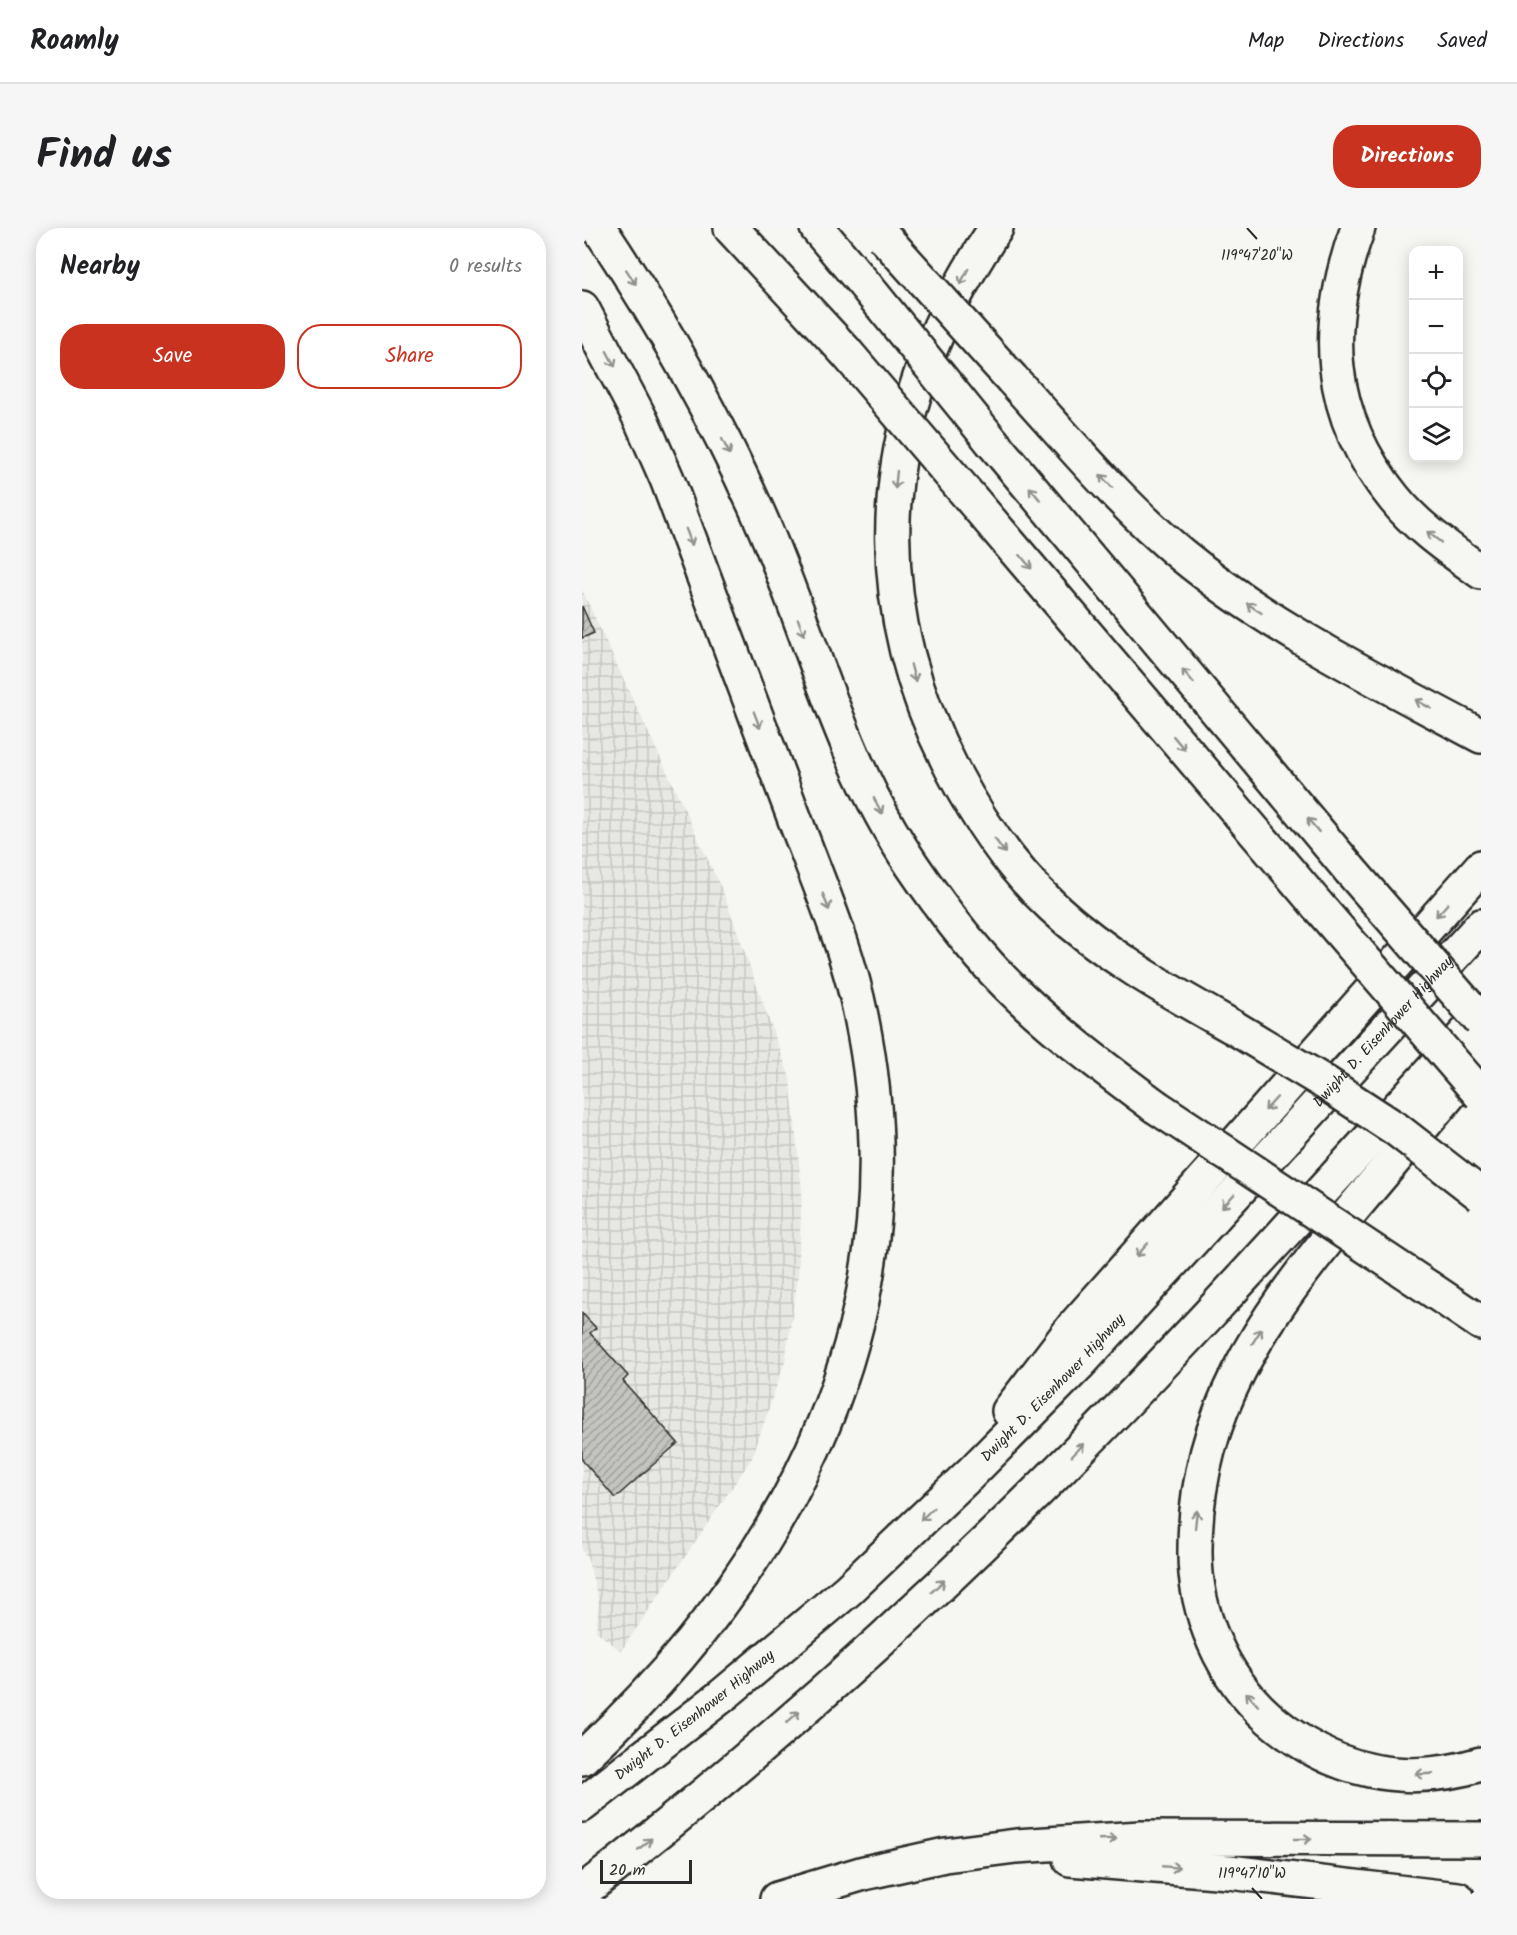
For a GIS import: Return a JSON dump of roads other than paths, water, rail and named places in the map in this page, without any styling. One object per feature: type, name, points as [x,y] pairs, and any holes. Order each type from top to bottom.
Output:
[{"type":"highway","points":[[599,228],[655,313],[726,446],[760,517],[834,715],[857,766],[910,862],[944,909],[1017,995],[1093,1059],[1155,1106],[1481,1323]]},
{"type":"highway","points":[[731,228],[844,351],[1481,1095]]},
{"type":"highway","points":[[582,1892],[644,1844],[775,1733],[885,1635],[1050,1479],[1196,1327],[1481,1019],[1350,870],[993,443],[817,228]]},
{"type":"highway","points":[[996,228],[967,271],[935,335],[912,393],[897,474],[891,534],[895,589],[904,641],[920,698],[943,752],[974,811],[1010,860],[1051,906],[1094,943],[1137,973],[1324,1082],[1395,1129],[1481,1194]]},
{"type":"highway","points":[[1358,228],[1343,268],[1335,316],[1336,365],[1346,414],[1366,460],[1395,500],[1428,532],[1481,572]]},
{"type":"highway","points":[[879,232],[1143,519],[1227,590],[1275,622],[1478,734]]},
{"type":"highway","points":[[582,308],[637,410],[667,479],[837,930],[865,1033],[874,1096],[877,1140],[873,1227],[860,1305],[846,1363],[813,1452],[784,1510],[731,1593],[652,1688],[582,1758]]},
{"type":"highway","points":[[970,1474],[1018,1398],[1067,1335],[1481,867]]},
{"type":"highway","name":"Dwight D. Eisenhower Highway","points":[[582,1805],[715,1702],[848,1590],[970,1474],[1079,1364],[1481,926]]},
{"type":"highway","points":[[1481,1056],[1305,1267],[1276,1305],[1251,1346],[1233,1381],[1206,1456],[1195,1536],[1194,1577],[1205,1618],[1227,1667],[1252,1700],[1291,1736],[1317,1753],[1347,1765],[1377,1772],[1439,1774],[1481,1764]]},
{"type":"highway","points":[[777,1899],[864,1873],[945,1855],[1016,1846],[1141,1838],[1481,1839]]},
{"type":"highway","points":[[945,1855],[1148,1865],[1458,1899]]}]
